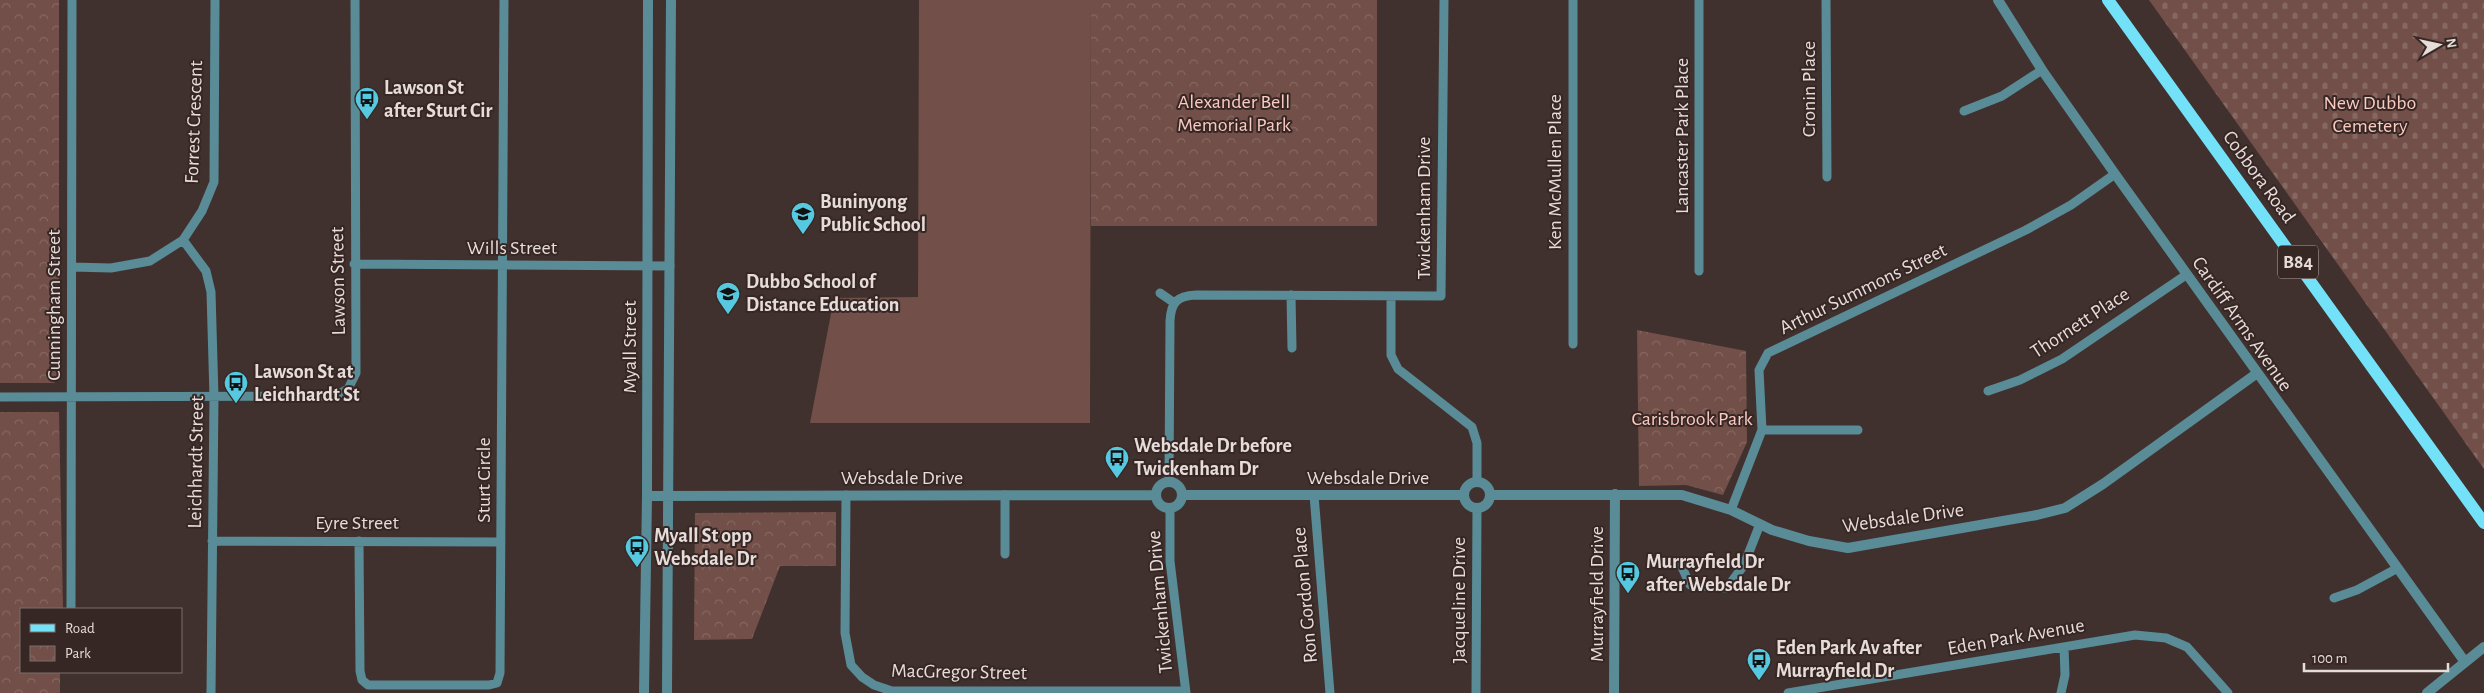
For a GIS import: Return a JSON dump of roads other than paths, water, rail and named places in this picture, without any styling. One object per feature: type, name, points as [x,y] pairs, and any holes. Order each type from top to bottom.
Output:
[{"type":"main road","name":"Cobbora Road","points":[[2108,0],[2484,523]]},
{"type":"street","name":"Cunningham Street","points":[[71,608],[72,0]]},
{"type":"street","name":"Forrest Crescent","points":[[72,267],[111,268],[150,261],[183,240],[202,211],[214,182],[215,0]]},
{"type":"street","name":"Lawson Street","points":[[0,397],[335,396],[348,389],[356,373],[354,264],[355,0]]},
{"type":"street","name":"Sturt Circle","points":[[359,541],[360,671],[362,680],[368,685],[489,685],[497,682],[500,673],[504,0]]},
{"type":"street","name":"Myall Street","points":[[644,693],[648,496],[648,0]]},
{"type":"street","name":"Myall Street","points":[[667,693],[670,496],[671,0]]},
{"type":"street","name":"Twickenham Drive","points":[[1173,302],[1186,295],[1441,296],[1444,0]]},
{"type":"street","name":"Ken McMullen Place","points":[[1573,0],[1573,344]]},
{"type":"street","name":"Lancaster Park Place","points":[[1699,0],[1700,271]]},
{"type":"street","name":"Cronin Place","points":[[1826,0],[1826,177]]},
{"type":"street","name":"Cardiff Arms Avenue","points":[[1998,0],[2042,70],[2186,275],[2464,662]]},
{"type":"street","points":[[1964,111],[2002,96],[2042,70]]},
{"type":"street","name":"Arthur Summons Street","points":[[1731,510],[1762,430],[1759,370],[1768,353],[2026,230],[2071,205],[2115,174]]},
{"type":"street","name":"Leichhardt Street","points":[[183,240],[206,271],[211,292],[214,397],[211,693]]},
{"type":"street","name":"Wills Street","points":[[354,264],[670,266]]},
{"type":"street","name":"Thornett Place","points":[[1988,391],[2020,380],[2062,359],[2186,275]]},
{"type":"street","points":[[1160,293],[1173,302],[1170,321],[1169,482]]},
{"type":"street","points":[[1291,295],[1292,348]]},
{"type":"street","points":[[1391,296],[1392,355],[1398,368],[1472,427],[1477,443],[1477,482]]},
{"type":"street","name":"Websdale Drive","points":[[1490,495],[1682,494],[1731,510],[1760,524],[1809,541],[1848,548],[2037,515],[2065,508],[2103,484],[2256,374]]},
{"type":"street","points":[[1762,430],[1858,430]]},
{"type":"street","points":[[1169,482],[1179,486],[1182,495],[1180,503],[1170,508],[1162,505],[1156,495],[1159,487],[1169,482]]},
{"type":"street","points":[[1477,482],[1485,484],[1490,495],[1484,505],[1476,508],[1469,505],[1464,495],[1466,487],[1477,482]]},
{"type":"street","name":"Murrayfield Drive","points":[[1614,693],[1615,494]]},
{"type":"street","name":"MacGregor Street","points":[[846,495],[845,634],[851,665],[862,677],[874,685],[892,691],[1186,692]]},
{"type":"street","points":[[1005,495],[1005,554]]},
{"type":"street","name":"Websdale Drive","points":[[648,496],[1156,495]]},
{"type":"street","name":"Websdale Drive","points":[[1182,495],[1464,495]]},
{"type":"street","name":"Ron Gordon Place","points":[[1314,495],[1330,693]]},
{"type":"street","name":"Twickenham Drive","points":[[1170,508],[1170,561],[1186,692]]},
{"type":"street","name":"Jacqueline Drive","points":[[1476,508],[1476,693]]},
{"type":"street","points":[[1681,565],[1690,585],[1728,588],[1744,565],[1760,524]]},
{"type":"street","name":"Eyre Street","points":[[212,541],[501,542]]},
{"type":"street","points":[[2334,598],[2357,590],[2396,569]]},
{"type":"street","name":"Eden Park Avenue","points":[[1788,693],[2135,635],[2166,638],[2187,647],[2228,693]]},
{"type":"street","points":[[2061,693],[2065,675],[2064,647]]},
{"type":"street","points":[[2427,693],[2484,648]]},
{"type":"place","name":"Lawson St after Sturt Cir","points":[[367,120]]},
{"type":"place","name":"Buninyong Public School","points":[[803,235]]},
{"type":"place","name":"Dubbo School of Distance Education","points":[[728,315]]},
{"type":"place","name":"Lawson St at Leichhardt St","points":[[236,404]]},
{"type":"place","name":"Websdale Dr before Twickenham Dr","points":[[1117,479]]},
{"type":"place","name":"Myall St opp Websdale Dr","points":[[637,568]]},
{"type":"place","name":"Murrayfield Dr after Websdale Dr","points":[[1628,594]]},
{"type":"place","name":"Eden Park Av after Murrayfield Dr","points":[[1759,681]]},
{"type":"park label","name":"Alexander Bell Memorial Park","points":[[1234,114]]},
{"type":"park label","name":"New Dubbo Cemetery","points":[[2370,114]]},
{"type":"park label","name":"Carisbrook Park","points":[[1692,419]]}]
